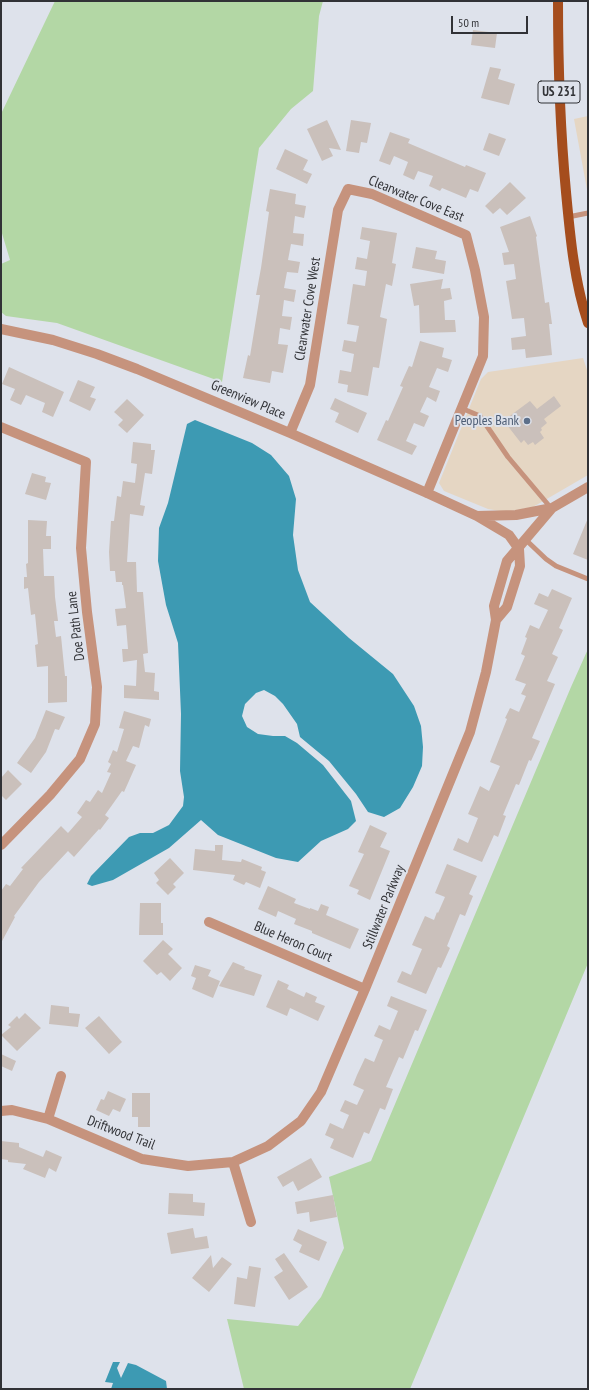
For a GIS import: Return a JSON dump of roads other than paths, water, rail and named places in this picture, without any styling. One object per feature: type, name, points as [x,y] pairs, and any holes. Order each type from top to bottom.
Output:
[{"type":"main road","name":"US 231","points":[[558,1],[559,98],[568,217],[573,256],[584,311],[588,323]]},
{"type":"street","name":"Clearwater Cove East","points":[[348,189],[372,194],[466,235],[475,270],[484,317],[483,356],[427,493]]},
{"type":"street","name":"Clearwater Cove West","points":[[290,433],[310,385],[338,210],[348,189]]},
{"type":"street","name":"Greenview Place","points":[[1,329],[53,340],[117,362],[290,433],[477,516],[510,535],[519,549]]},
{"type":"street","name":"Doe Path Lane","points":[[1,427],[86,462],[81,548],[87,612],[97,687],[95,724],[80,759],[50,795],[1,845]]},
{"type":"street","points":[[519,549],[552,508],[588,487]]},
{"type":"street","name":"Greenview Place","points":[[477,516],[516,515],[552,508]]},
{"type":"street","name":"Stillwater Parkway","points":[[233,1162],[268,1146],[301,1121],[321,1092],[365,989],[470,732],[486,672],[496,620],[507,607],[520,566],[519,549]]},
{"type":"street","name":"Blue Heron Court","points":[[210,922],[365,989]]},
{"type":"street","points":[[48,1119],[61,1076]]},
{"type":"street","name":"Driftwood Trail","points":[[1,1111],[12,1110],[48,1119],[142,1159],[188,1166],[233,1162]]},
{"type":"street","points":[[233,1162],[251,1222]]},
{"type":"lane","points":[[568,217],[588,213]]},
{"type":"lane","points":[[461,408],[480,416],[508,457],[552,508]]},
{"type":"lane","points":[[526,540],[546,559],[556,566],[588,579]]},
{"type":"water","points":[[195,420],[252,443],[271,455],[289,476],[296,499],[293,535],[298,570],[310,602],[349,638],[393,674],[414,706],[421,726],[423,747],[422,766],[413,787],[400,808],[384,817],[368,812],[356,794],[329,761],[300,737],[297,724],[283,704],[275,696],[264,690],[256,693],[245,704],[242,716],[247,727],[258,734],[285,736],[297,743],[323,765],[351,801],[356,821],[348,829],[321,841],[298,862],[276,858],[218,835],[201,820],[169,848],[113,880],[92,886],[87,884],[91,876],[129,837],[140,833],[153,833],[169,825],[183,806],[184,797],[180,771],[181,714],[178,643],[166,605],[158,561],[159,528],[168,503],[187,424]]},
{"type":"water","points":[[113,1362],[120,1362],[117,1368],[121,1378],[128,1363],[136,1365],[166,1381],[167,1389],[111,1389],[113,1383],[105,1382]]},
{"type":"place","name":"Peoples Bank","points":[[527,421]]}]
